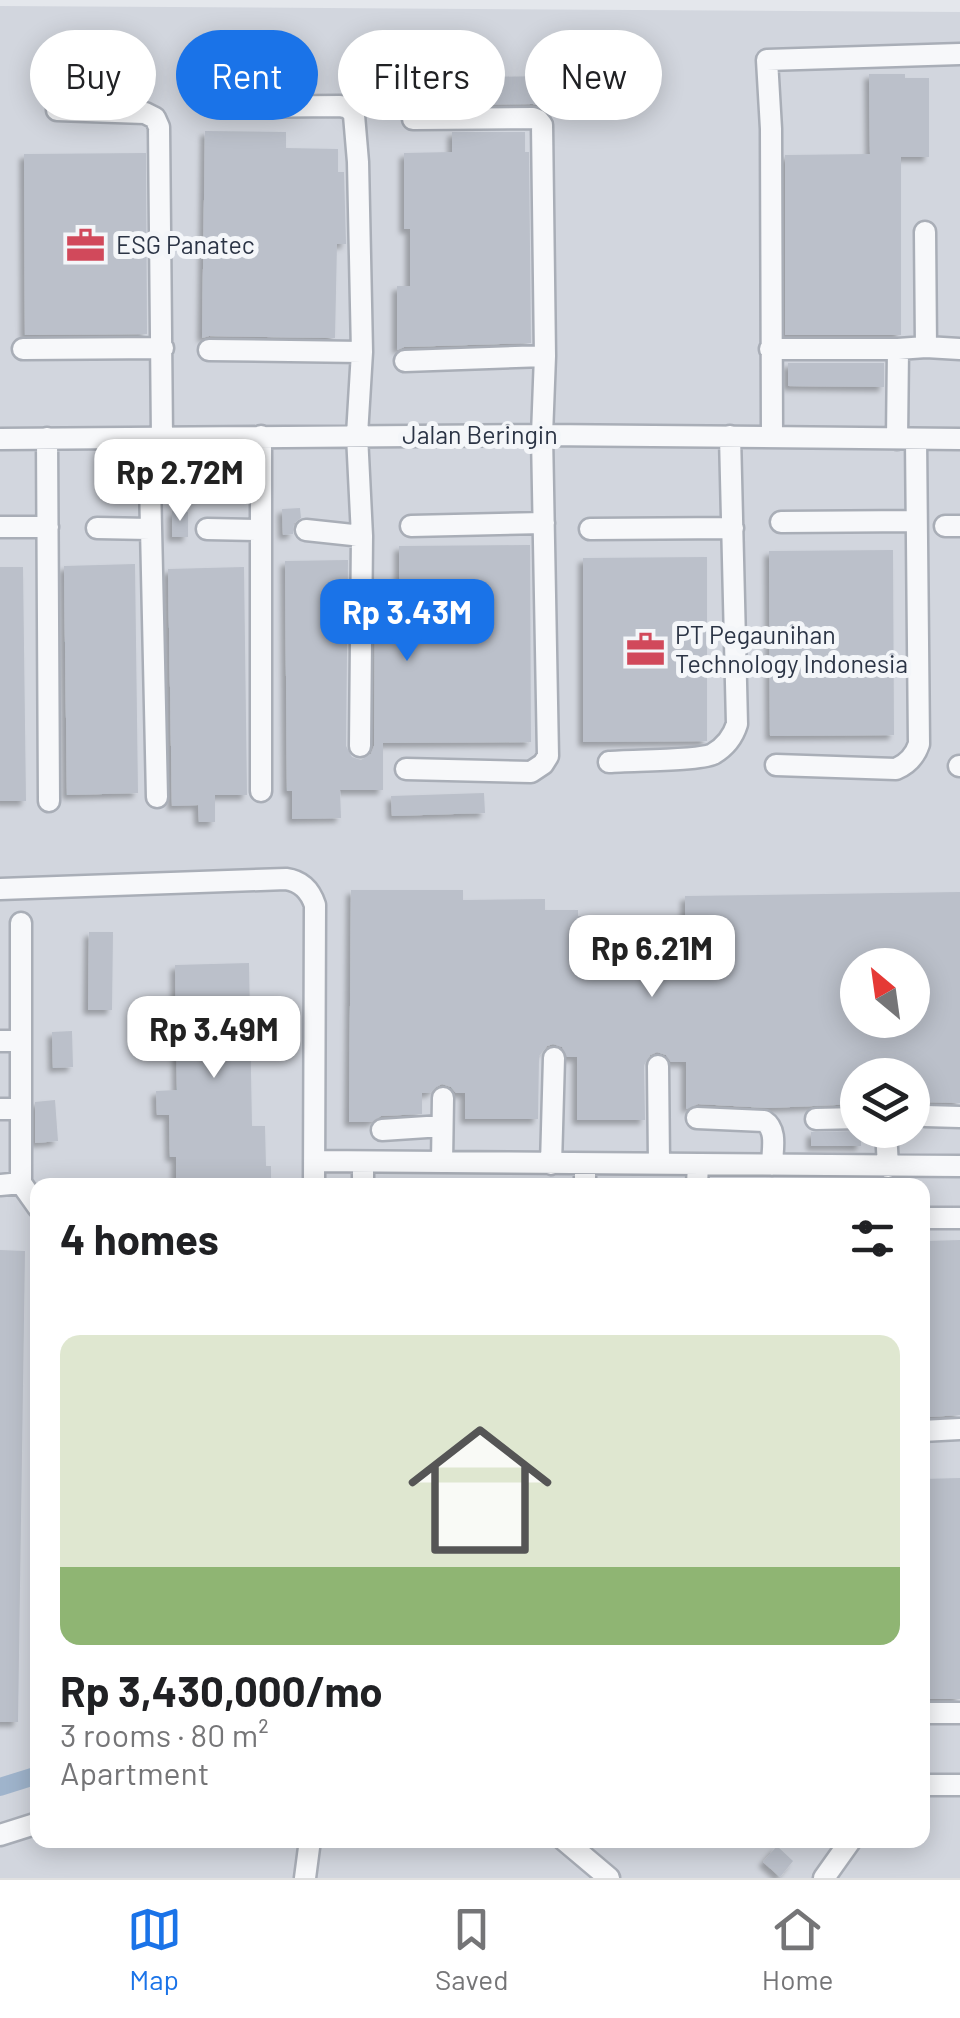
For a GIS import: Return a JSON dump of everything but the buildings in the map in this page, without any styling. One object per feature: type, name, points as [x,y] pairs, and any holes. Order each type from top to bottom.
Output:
[{"type":"street","points":[[772,436],[767,60],[960,54]]},
{"type":"street","points":[[318,106],[340,106],[354,114],[358,162],[362,352],[357,436],[362,536],[360,746]]},
{"type":"street","points":[[406,769],[531,772],[546,760],[542,125],[532,118],[505,118]]},
{"type":"street","points":[[155,120],[159,127],[163,348],[150,529],[156,797]]},
{"type":"street","points":[[925,232],[926,347]]},
{"type":"street","points":[[23,349],[163,348]]},
{"type":"street","points":[[770,349],[960,349]]},
{"type":"street","points":[[209,350],[362,352]]},
{"type":"street","points":[[776,766],[896,769],[910,760],[919,744],[916,521],[898,350]]},
{"type":"street","points":[[405,362],[545,356]]},
{"type":"street","name":"Jalan Beringin","points":[[0,439],[542,435],[960,439]]},
{"type":"street","points":[[261,436],[261,791]]},
{"type":"street","points":[[609,762],[706,756],[726,745],[734,734],[737,724],[730,436]]},
{"type":"street","points":[[47,438],[49,801]]},
{"type":"street","points":[[780,522],[916,521]]},
{"type":"street","points":[[411,526],[544,523]]},
{"type":"street","points":[[0,527],[48,527]]},
{"type":"street","points":[[96,528],[150,529]]},
{"type":"street","points":[[207,528],[261,530]]},
{"type":"street","points":[[590,530],[732,528]]},
{"type":"street","points":[[306,530],[362,536]]},
{"type":"street","points":[[0,888],[286,878],[304,887],[315,904],[314,1178]]},
{"type":"street","points":[[21,923],[10,1041],[10,1184],[30,1200]]},
{"type":"street","points":[[551,1164],[554,1058]]},
{"type":"street","points":[[658,1066],[659,1164]]},
{"type":"street","points":[[442,1162],[443,1098]]},
{"type":"street","points":[[930,1116],[960,1117]]},
{"type":"street","points":[[697,1118],[770,1124],[772,1165]]},
{"type":"street","points":[[816,1119],[840,1118]]},
{"type":"street","points":[[382,1130],[442,1126]]},
{"type":"street","points":[[887,1148],[888,1167]]},
{"type":"street","points":[[314,1161],[551,1164],[585,1174],[659,1164],[698,1174],[772,1165],[804,1175],[888,1167],[912,1176],[960,1166]]},
{"type":"street","points":[[363,1162],[363,1178]]},
{"type":"street","points":[[930,1218],[960,1218]]},
{"type":"street","points":[[930,1430],[960,1429]]},
{"type":"street","points":[[930,1712],[960,1713]]},
{"type":"street","points":[[930,1786],[960,1785]]},
{"type":"street","points":[[0,1836],[30,1827]]},
{"type":"street","points":[[305,1878],[309,1848]]},
{"type":"street","points":[[573,1848],[608,1878]]},
{"type":"street","points":[[824,1878],[845,1848]]},
{"type":"shaded area","points":[[0,6],[960,12],[960,1878],[0,1878]]},
{"type":"waterway","points":[[0,1787],[30,1778]]},
{"type":"place","name":"ESG Panatec","points":[[86,245]]},
{"type":"place","name":"PT Pegaunihan Technology Indonesia","points":[[645,649]]}]
